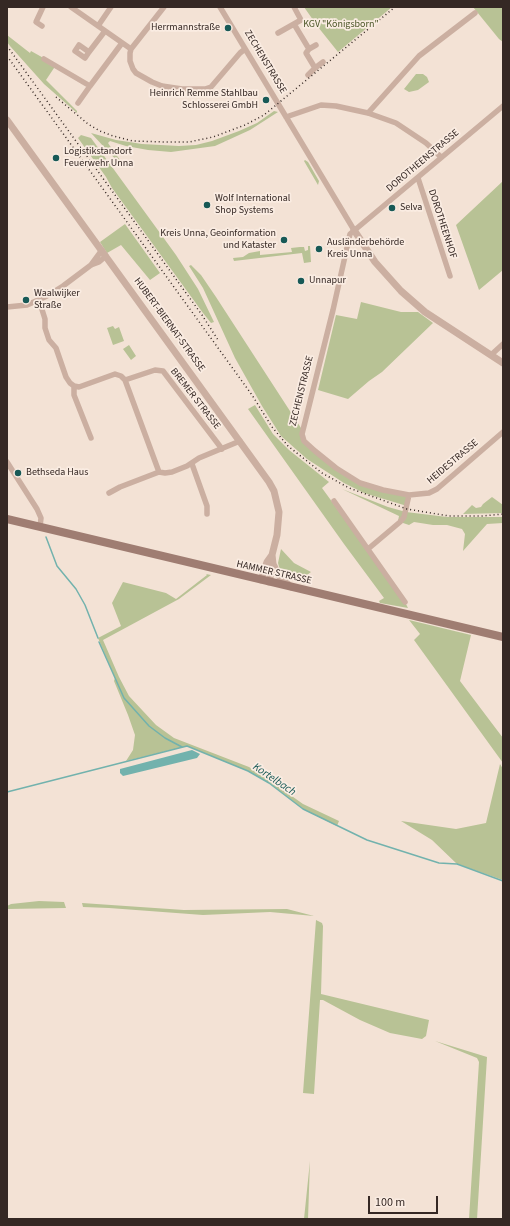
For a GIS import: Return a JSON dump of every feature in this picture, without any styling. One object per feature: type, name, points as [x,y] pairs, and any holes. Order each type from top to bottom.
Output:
[{"type":"main road","name":"HAMMER STRASSE","points":[[7,520],[503,637]]},
{"type":"street","points":[[42,26],[36,22],[43,7]]},
{"type":"street","points":[[71,7],[131,49]]},
{"type":"street","points":[[98,26],[111,7]]},
{"type":"street","points":[[164,7],[131,49],[131,66],[136,73],[162,86],[205,89],[211,87],[245,49]]},
{"type":"street","name":"ZECHENSTRASSE","points":[[220,7],[354,230],[375,262],[401,292],[425,312],[503,363]]},
{"type":"street","points":[[278,33],[301,20],[294,7]]},
{"type":"street","points":[[368,113],[419,56],[475,13]]},
{"type":"street","points":[[294,24],[309,49]]},
{"type":"street","points":[[89,52],[105,31]]},
{"type":"street","points":[[78,103],[122,43]]},
{"type":"street","points":[[315,68],[306,53],[309,49],[316,45]]},
{"type":"street","points":[[44,59],[90,86]]},
{"type":"street","points":[[308,75],[323,62]]},
{"type":"street","points":[[286,117],[321,105],[336,106],[368,113],[396,123],[426,142],[441,157]]},
{"type":"street","name":"DOROTHEENSTRASSE","points":[[354,230],[503,106]]},
{"type":"street","name":"HUBERT-BIERNAT-STRASSE","points":[[7,120],[269,482],[277,501],[278,522],[272,555],[273,564],[265,581]]},
{"type":"street","name":"DOROTHEENHOF","points":[[418,178],[450,276]]},
{"type":"street","name":"ZECHENSTRASSE","points":[[354,230],[350,234],[333,310],[302,434],[304,441],[336,468],[360,482],[383,490],[409,495]]},
{"type":"street","points":[[7,307],[23,306],[39,300],[64,286],[90,265],[99,262],[104,253]]},
{"type":"street","points":[[39,300],[46,319],[45,328],[49,340],[56,348],[68,380],[74,386],[79,387],[115,374],[121,376],[125,380],[159,472]]},
{"type":"street","points":[[491,355],[503,344]]},
{"type":"street","name":"BREMER STRASSE","points":[[125,380],[155,370],[163,371],[222,449]]},
{"type":"street","points":[[74,386],[74,395],[91,438]]},
{"type":"street","name":"HEIDESTRASSE","points":[[409,495],[429,493],[437,489],[503,432]]},
{"type":"street","points":[[109,493],[120,487],[159,472],[172,472],[192,464],[199,458],[240,441]]},
{"type":"street","points":[[7,462],[37,509],[41,518],[40,527]]},
{"type":"street","points":[[192,464],[207,506],[207,514]]},
{"type":"street","points":[[368,549],[404,517],[409,495]]},
{"type":"street","points":[[334,501],[405,602]]},
{"type":"street","name":"HUBERT-BIERNAT-STRASSE","points":[[265,581],[267,562],[272,555]]},
{"type":"street","points":[[273,564],[279,576],[292,587]]},
{"type":"green space","name":"KGV \"Königsborn\"","points":[[304,7],[392,7],[338,52]]},
{"type":"green space","points":[[473,7],[503,7],[503,42],[499,39]]},
{"type":"green space","points":[[7,35],[30,53],[31,51],[56,65],[46,80],[77,111],[77,113],[44,84],[10,46],[7,42]]},
{"type":"green space","points":[[416,74],[423,74],[427,77],[429,82],[418,90],[409,92],[404,89]]},
{"type":"green space","points":[[274,111],[278,112],[250,130],[215,146],[171,152],[148,150],[110,141],[108,143],[120,160],[118,162],[91,133],[116,140],[142,144],[179,146],[196,145],[239,131],[257,123]]},
{"type":"green space","points":[[81,135],[91,138],[176,255],[198,289],[214,322],[211,323],[203,313],[112,188],[106,177],[78,138]]},
{"type":"green space","points":[[305,160],[308,162],[319,181],[318,185],[304,161]]},
{"type":"green space","points":[[503,181],[503,270],[479,290],[456,225]]},
{"type":"green space","points":[[125,224],[160,273],[150,280],[121,245],[107,253],[100,242]]},
{"type":"green space","points":[[308,246],[310,246],[311,262],[304,263],[302,253],[234,261],[233,258],[243,257],[249,253],[260,251],[260,255],[292,252],[291,248],[300,247],[304,247],[305,251],[308,250]]},
{"type":"green space","points":[[191,265],[201,275],[216,297],[301,428],[304,441],[360,483],[409,495],[407,506],[364,493],[344,483],[307,459],[281,436],[235,358],[203,288],[189,266]]},
{"type":"green space","points":[[361,302],[401,312],[418,312],[433,323],[382,372],[348,399],[318,390],[336,315],[357,319]]},
{"type":"green space","points":[[113,326],[115,329],[119,327],[124,341],[113,345],[107,328]]},
{"type":"green space","points":[[129,345],[136,356],[131,360],[123,349]]},
{"type":"green space","points":[[255,405],[273,434],[289,450],[329,482],[322,488],[408,608],[380,603],[379,601],[384,598],[248,409]]},
{"type":"green space","points":[[342,489],[388,507],[406,512],[447,517],[503,517],[503,523],[487,524],[463,551],[465,534],[462,529],[447,525],[433,525],[414,522],[409,525],[400,522],[398,521],[399,516]]},
{"type":"green space","points":[[492,497],[503,505],[503,513],[463,514],[472,505],[476,508],[481,507]]},
{"type":"green space","points":[[281,549],[294,563],[311,572],[298,582],[284,574],[280,570],[278,563]]},
{"type":"green space","points":[[206,574],[211,575],[179,599],[103,640],[119,677],[129,696],[156,725],[174,738],[249,767],[303,804],[339,821],[337,826],[303,809],[269,783],[248,771],[187,746],[126,761],[133,750],[135,735],[114,681],[115,678],[98,638],[121,626],[112,603],[123,582],[166,593],[176,599],[207,575]]},
{"type":"green space","points":[[409,620],[471,635],[460,681],[503,738],[503,763],[414,640],[420,634]]},
{"type":"green space","points":[[500,764],[503,769],[503,880],[457,864],[432,840],[401,821],[456,829],[486,823]]},
{"type":"green space","points":[[39,901],[64,902],[66,908],[7,909],[7,906],[11,904]]},
{"type":"green space","points":[[82,903],[184,910],[287,909],[314,916],[270,912],[203,915],[83,907]]},
{"type":"green space","points":[[316,920],[322,923],[323,926],[321,994],[429,1020],[426,1036],[422,1039],[390,1033],[360,1020],[323,1000],[320,1000],[314,1094],[303,1093]]},
{"type":"green space","points":[[435,1041],[487,1057],[477,1219],[469,1219],[479,1062],[477,1058]]},
{"type":"green space","points":[[310,1161],[308,1219],[304,1219]]},
{"type":"water","points":[[192,750],[200,754],[197,758],[123,776],[120,773],[120,769]]},
{"type":"waterway","points":[[46,537],[57,566],[76,589],[85,605],[98,638]]},
{"type":"waterway","points":[[99,642],[124,698],[149,726],[165,738],[182,747]]},
{"type":"waterway","name":"Kortelbach","points":[[7,792],[187,746],[248,771],[269,783],[303,809],[367,840],[439,863],[457,864],[503,881]]},
{"type":"railway","points":[[56,97],[88,124],[113,136],[133,141],[165,142],[189,142],[213,137],[245,125],[264,115],[395,7]]},
{"type":"railway","points":[[7,46],[202,315],[218,340]]},
{"type":"railway","points":[[7,56],[252,395],[272,427],[288,446],[322,473],[349,488],[407,509],[449,516],[482,516],[503,514]]},
{"type":"place","name":"Herrmannstraße","points":[[228,28]]},
{"type":"place","name":"Heinrich Remme Stahlbau Schlosserei GmbH","points":[[266,100]]},
{"type":"place","name":"Logistikstandort Feuerwehr Unna","points":[[56,158]]},
{"type":"place","name":"Wolf International Shop Systems","points":[[207,205]]},
{"type":"place","name":"Selva","points":[[392,208]]},
{"type":"place","name":"Kreis Unna, Geoinformation und Kataster","points":[[284,240]]},
{"type":"place","name":"Ausländerbehörde Kreis Unna","points":[[319,249]]},
{"type":"place","name":"Unnapur","points":[[301,281]]},
{"type":"place","name":"Waalwijker Straße","points":[[26,300]]},
{"type":"place","name":"Bethseda Haus","points":[[18,473]]}]
